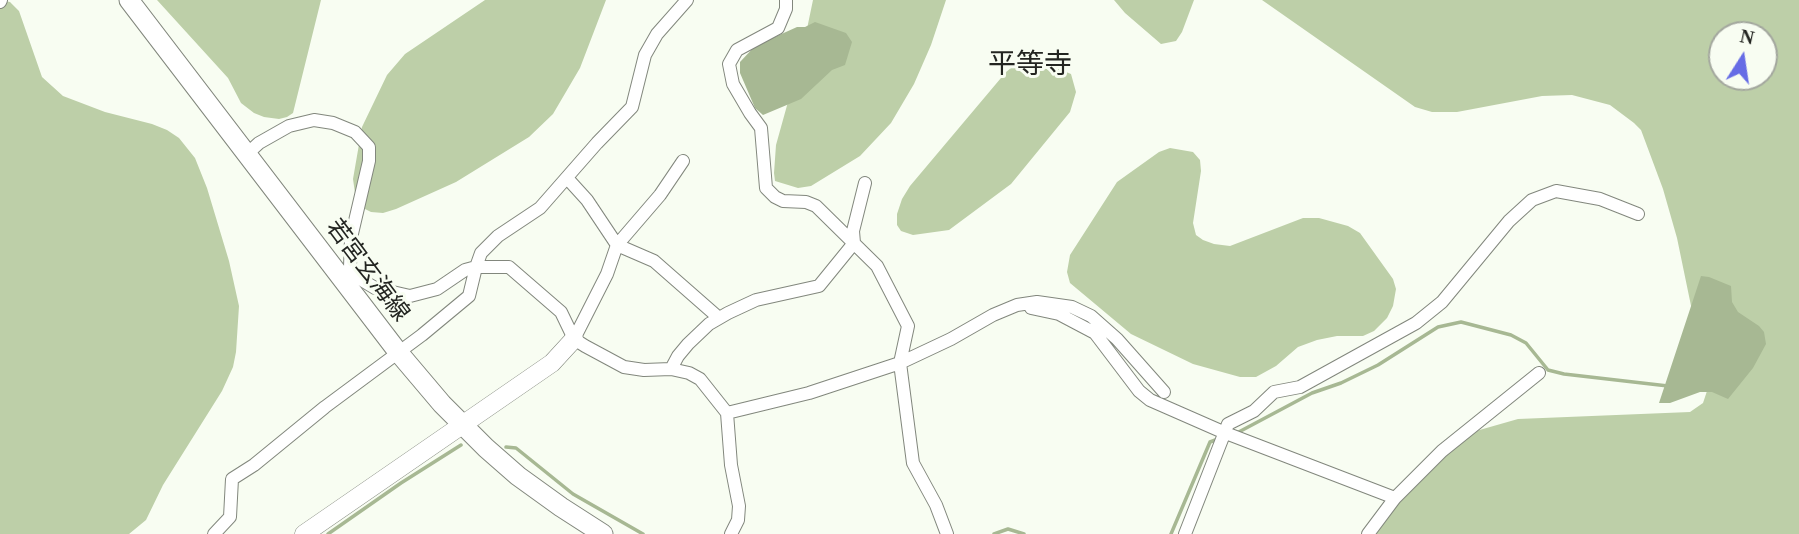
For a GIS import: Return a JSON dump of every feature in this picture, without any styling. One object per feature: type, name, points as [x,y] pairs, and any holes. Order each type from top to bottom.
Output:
[{"type":"main road","name":"若宮玄海線","points":[[129,0],[398,352],[463,426],[538,491],[603,534]]},
{"type":"street","points":[[214,534],[230,517],[232,479],[254,465],[469,296],[481,253],[498,236],[540,208],[632,107],[645,55],[657,34],[687,0]]},
{"type":"street","points":[[786,0],[786,9],[778,28],[737,50],[729,64],[733,84],[761,128],[766,188],[783,201],[806,202],[817,206],[877,266],[908,326],[900,363],[913,463],[936,505],[947,534]]},
{"type":"street","points":[[247,154],[259,143],[289,126],[314,120],[334,123],[355,132],[369,147],[369,162],[351,238],[350,267],[360,279],[375,288],[410,296],[437,289],[465,270],[475,267],[509,267],[561,312],[574,340],[624,367],[644,370],[671,369],[700,379],[727,413],[739,506],[738,520],[731,534]]},
{"type":"street","points":[[304,534],[552,363],[574,340],[607,274],[617,244],[660,195],[683,161]]},
{"type":"street","points":[[568,178],[587,200],[617,244],[654,261],[719,318]]},
{"type":"street","points":[[671,369],[688,344],[719,318],[756,300],[818,286],[854,243],[853,230],[865,183]]},
{"type":"street","points":[[1185,534],[1228,424],[1254,411],[1274,392],[1300,387],[1416,323],[1442,302],[1509,220],[1532,200],[1556,191],[1600,199],[1637,214]]},
{"type":"street","points":[[727,413],[809,393],[900,363],[1017,305],[1037,302],[1072,307],[1091,316],[1117,339],[1164,392]]},
{"type":"street","points":[[1017,305],[1059,314],[1095,333],[1139,391],[1150,400],[1223,432],[1395,498]]},
{"type":"street","points":[[1368,534],[1395,498],[1442,451],[1539,373]]},
{"type":"shaded area","points":[[0,0],[10,2],[19,11],[42,77],[63,96],[105,112],[152,124],[179,138],[195,158],[229,261],[239,306],[233,367],[222,391],[163,485],[146,520],[129,534],[0,534]]},
{"type":"shaded area","points":[[157,0],[321,0],[293,113],[279,119],[264,117],[241,103],[228,78]]},
{"type":"shaded area","points":[[485,0],[606,0],[580,68],[553,114],[529,137],[456,182],[396,209],[383,213],[363,208],[356,200],[353,179],[362,127],[387,75],[405,54]]},
{"type":"shaded area","points":[[813,0],[946,0],[914,84],[891,123],[860,156],[811,186],[798,188],[775,181],[776,145],[803,48]]},
{"type":"shaded area","points":[[1114,0],[1194,0],[1176,41],[1161,44]]},
{"type":"shaded area","points":[[1262,0],[1799,0],[1799,534],[1365,534],[1394,493],[1427,457],[1462,435],[1518,419],[1690,412],[1703,403],[1708,388],[1677,238],[1663,189],[1641,130],[1634,123],[1610,105],[1572,95],[1542,96],[1457,112],[1432,112],[1415,107]]},
{"type":"shaded area","points":[[815,22],[846,33],[852,42],[845,65],[832,70],[801,99],[763,115],[755,108],[740,73],[740,62],[755,46]]},
{"type":"shaded area","points":[[1025,61],[1054,67],[1071,74],[1076,92],[1070,112],[1011,184],[949,230],[913,235],[901,231],[897,225],[897,214],[910,186],[1006,72]]},
{"type":"shaded area","points":[[1170,148],[1193,152],[1200,160],[1201,171],[1193,223],[1196,235],[1214,244],[1230,246],[1303,218],[1319,218],[1348,226],[1360,233],[1393,279],[1396,289],[1393,306],[1387,318],[1374,331],[1363,336],[1337,336],[1298,347],[1276,366],[1256,377],[1240,377],[1193,364],[1131,334],[1070,283],[1067,272],[1070,255],[1117,182],[1159,152]]},
{"type":"shaded area","points":[[1701,276],[1731,286],[1732,302],[1738,312],[1759,326],[1764,332],[1766,344],[1753,368],[1728,399],[1712,392],[1700,392],[1670,403],[1659,403]]},
{"type":"waterway","points":[[1235,434],[1312,393],[1341,383],[1378,365],[1438,327],[1461,322],[1511,335],[1526,343],[1548,370],[1668,386]]},
{"type":"waterway","points":[[1171,534],[1210,442],[1218,439]]},
{"type":"waterway","points":[[328,534],[461,445]]},
{"type":"waterway","points":[[506,447],[516,448],[573,494],[643,534]]},
{"type":"waterway","points":[[994,534],[1008,529],[1024,534]]},
{"type":"district","name":"平等寺","points":[[1030,66]]}]
